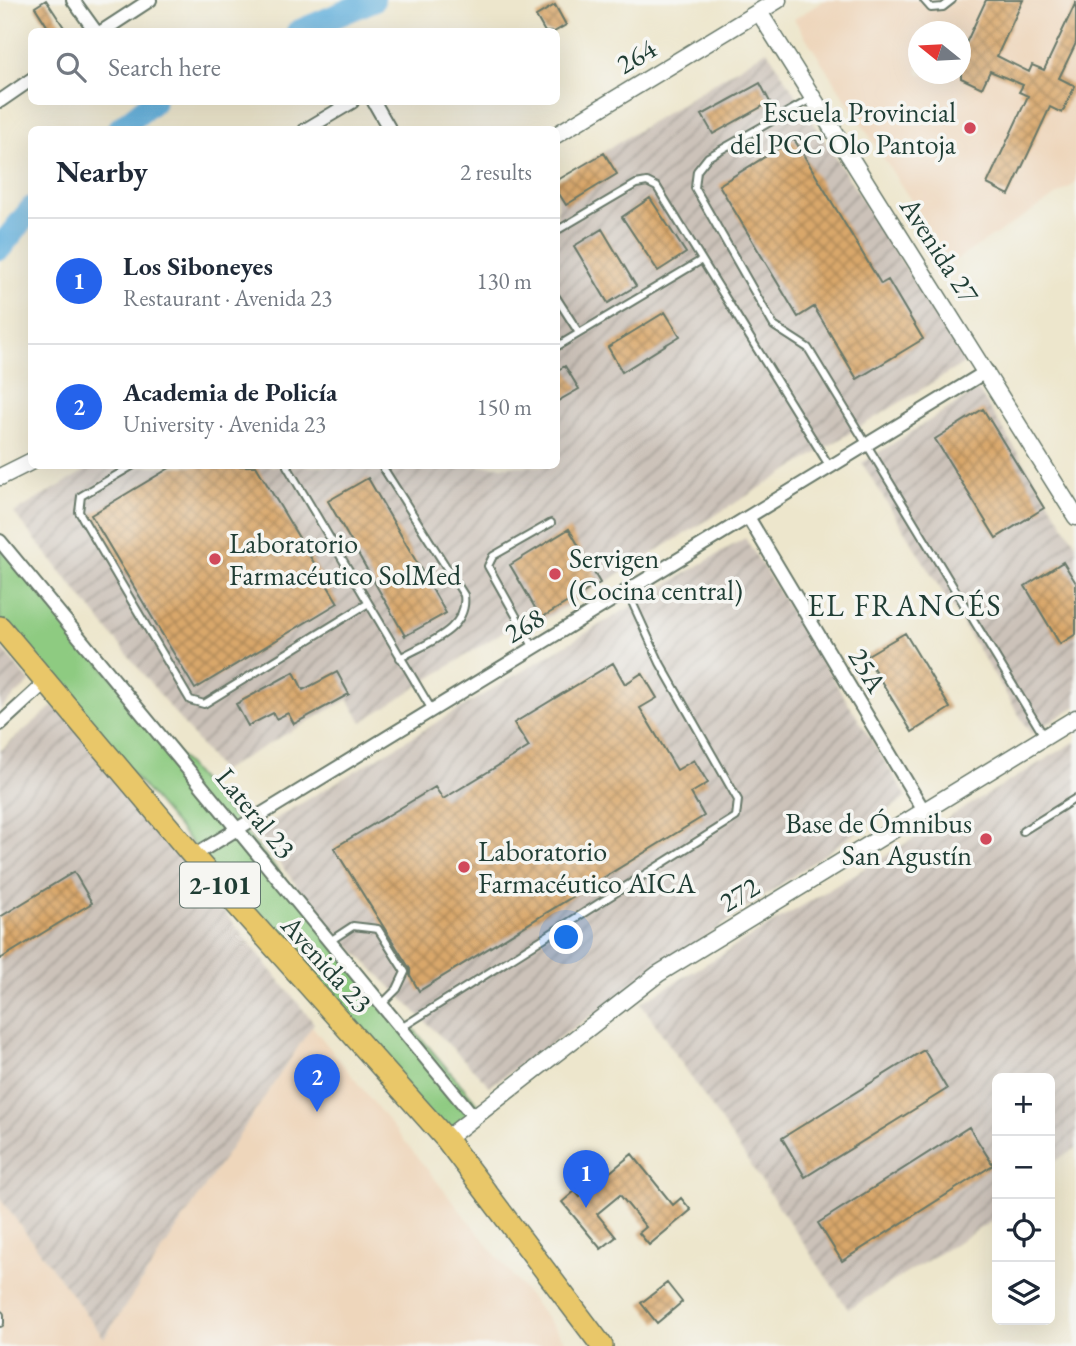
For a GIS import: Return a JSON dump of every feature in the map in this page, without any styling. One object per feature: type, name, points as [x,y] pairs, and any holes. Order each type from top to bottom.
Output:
[{"type":"main road","name":"Avenida 23","points":[[0,627],[193,856],[446,1139],[592,1343]]},
{"type":"street","points":[[73,0],[93,28]]},
{"type":"street","points":[[107,28],[150,0]]},
{"type":"street","name":"264","points":[[560,133],[778,0]]},
{"type":"street","name":"Avenida 27","points":[[759,12],[987,371],[1076,517]]},
{"type":"street","points":[[0,101],[28,82]]},
{"type":"street","points":[[312,126],[347,105]]},
{"type":"street","points":[[376,105],[388,126]]},
{"type":"street","name":"268","points":[[193,856],[987,371]]},
{"type":"street","points":[[0,477],[28,463]]},
{"type":"street","name":"25A","points":[[748,517],[924,811]]},
{"type":"street","name":"Lateral 23","points":[[0,541],[474,1117]]},
{"type":"street","points":[[0,724],[47,681]]},
{"type":"street","name":"272","points":[[446,1139],[658,974],[1076,718]]},
{"type":"lane","points":[[925,0],[931,8],[943,7],[952,0]]},
{"type":"lane","points":[[812,98],[708,157],[697,170],[695,188],[774,326],[808,348],[1045,738]]},
{"type":"lane","points":[[560,229],[636,184],[647,182],[657,187],[700,261],[830,467]]},
{"type":"lane","points":[[560,344],[700,261]]},
{"type":"lane","points":[[560,303],[579,334]]},
{"type":"lane","points":[[127,469],[81,496],[79,512],[190,700],[204,704],[367,604]]},
{"type":"lane","points":[[288,469],[432,710]]},
{"type":"lane","points":[[384,469],[464,595],[466,606],[462,618],[450,630],[400,657]]},
{"type":"lane","points":[[534,648],[488,566],[493,556],[551,523]]},
{"type":"lane","points":[[401,1028],[736,817],[738,800],[660,663],[627,591]]},
{"type":"lane","points":[[1023,831],[1076,798]]},
{"type":"lane","points":[[330,941],[353,926],[379,929],[405,972],[397,989],[382,1004]]},
{"type":"lane","points":[[0,1315],[0,1323]]},
{"type":"shaded area","name":"Escuela Provincial del PCC Olo Pantoja","points":[[825,0],[1076,0],[1076,183],[951,263],[794,19]]},
{"type":"shaded area","points":[[767,50],[966,362],[514,638],[507,629],[362,722],[348,699],[221,771],[14,513],[88,469],[560,469],[560,179]]},
{"type":"shaded area","points":[[978,390],[1076,544],[1076,706],[1031,734],[862,463]]},
{"type":"shaded area","points":[[745,538],[907,797],[490,1086],[318,914],[255,831]]},
{"type":"shaded area","points":[[0,646],[30,682],[0,709]]},
{"type":"shaded area","points":[[53,706],[60,709],[314,1023],[104,1338],[0,1198],[0,751]]},
{"type":"shaded area","points":[[1076,741],[1076,1148],[1055,1161],[1055,1073],[992,1073],[992,1221],[848,1309],[641,1003]]},
{"type":"shaded area","points":[[312,1026],[569,1346],[0,1346],[0,1198],[104,1338]]},
{"type":"green space","points":[[0,546],[480,1107],[446,1139],[0,620]]},
{"type":"building","points":[[46,0],[64,28],[48,28],[35,7]]},
{"type":"building","points":[[986,0],[1023,0],[997,56],[1029,72],[1032,65],[1044,70],[1076,2],[1076,43],[1059,78],[1075,86],[1062,113],[1050,107],[1009,195],[987,184],[1028,96],[1019,92],[1023,85],[990,71],[982,88],[971,83],[971,32]]},
{"type":"building","points":[[555,5],[566,25],[560,28],[543,28],[536,16]]},
{"type":"building","points":[[760,83],[770,102],[713,134],[702,115]]},
{"type":"building","points":[[794,139],[881,284],[888,280],[923,339],[857,379],[814,307],[798,317],[719,185]]},
{"type":"building","points":[[604,153],[617,174],[566,205],[560,195],[560,179]]},
{"type":"building","points":[[650,198],[686,253],[658,271],[622,217]]},
{"type":"building","points":[[602,229],[636,286],[608,303],[574,246]]},
{"type":"building","points":[[665,312],[680,336],[622,372],[608,347]]},
{"type":"building","points":[[565,366],[579,389],[560,400],[560,369]]},
{"type":"building","points":[[983,409],[1044,508],[996,538],[935,439]]},
{"type":"building","name":"Laboratorio Farmacéutico SolMed","points":[[168,469],[258,469],[338,603],[195,689],[91,515]]},
{"type":"building","points":[[368,478],[446,613],[405,636],[328,501]]},
{"type":"building","name":"Servigen (Cocina central)","points":[[569,529],[600,583],[541,618],[510,565]]},
{"type":"building","points":[[1063,562],[1076,583],[1076,634],[1060,644],[1025,586]]},
{"type":"building","points":[[905,633],[950,708],[912,732],[866,656]]},
{"type":"building","points":[[613,663],[625,684],[642,673],[657,698],[640,708],[677,770],[694,760],[708,783],[691,793],[704,816],[419,991],[410,975],[410,969],[334,848],[435,787],[443,799],[529,747],[514,723]]},
{"type":"building","points":[[294,672],[303,690],[337,672],[349,694],[294,724],[288,713],[276,719],[273,713],[248,726],[236,704]]},
{"type":"building","points":[[74,872],[92,903],[0,959],[0,917]]},
{"type":"building","points":[[924,1050],[947,1089],[805,1177],[782,1138]]},
{"type":"building","points":[[969,1127],[992,1163],[842,1261],[818,1223]]},
{"type":"building","points":[[632,1154],[673,1205],[681,1198],[691,1210],[649,1245],[639,1233],[646,1227],[620,1195],[597,1214],[616,1237],[601,1249],[562,1202],[575,1191],[580,1197]]},
{"type":"building","points":[[667,1283],[682,1302],[657,1323],[641,1303]]},
{"type":"waterway","points":[[307,28],[373,0]]},
{"type":"waterway","points":[[123,126],[149,105]]},
{"type":"waterway","points":[[0,248],[28,213]]},
{"type":"place","name":"Escuela Provincial del PCC Olo Pantoja","points":[[970,128]]},
{"type":"place","name":"Laboratorio Farmacéutico SolMed","points":[[215,559]]},
{"type":"place","name":"Servigen (Cocina central)","points":[[555,574]]},
{"type":"place","name":"Base de Ómnibus San Agustín","points":[[986,839]]},
{"type":"place","name":"Laboratorio Farmacéutico AICA","points":[[464,867]]},
{"type":"place","name":"Academia de Policía","points":[[317,1112]]},
{"type":"place","name":"Los Siboneyes","points":[[586,1208]]},
{"type":"district","name":"EL FRANCÉS","points":[[905,606]]}]
